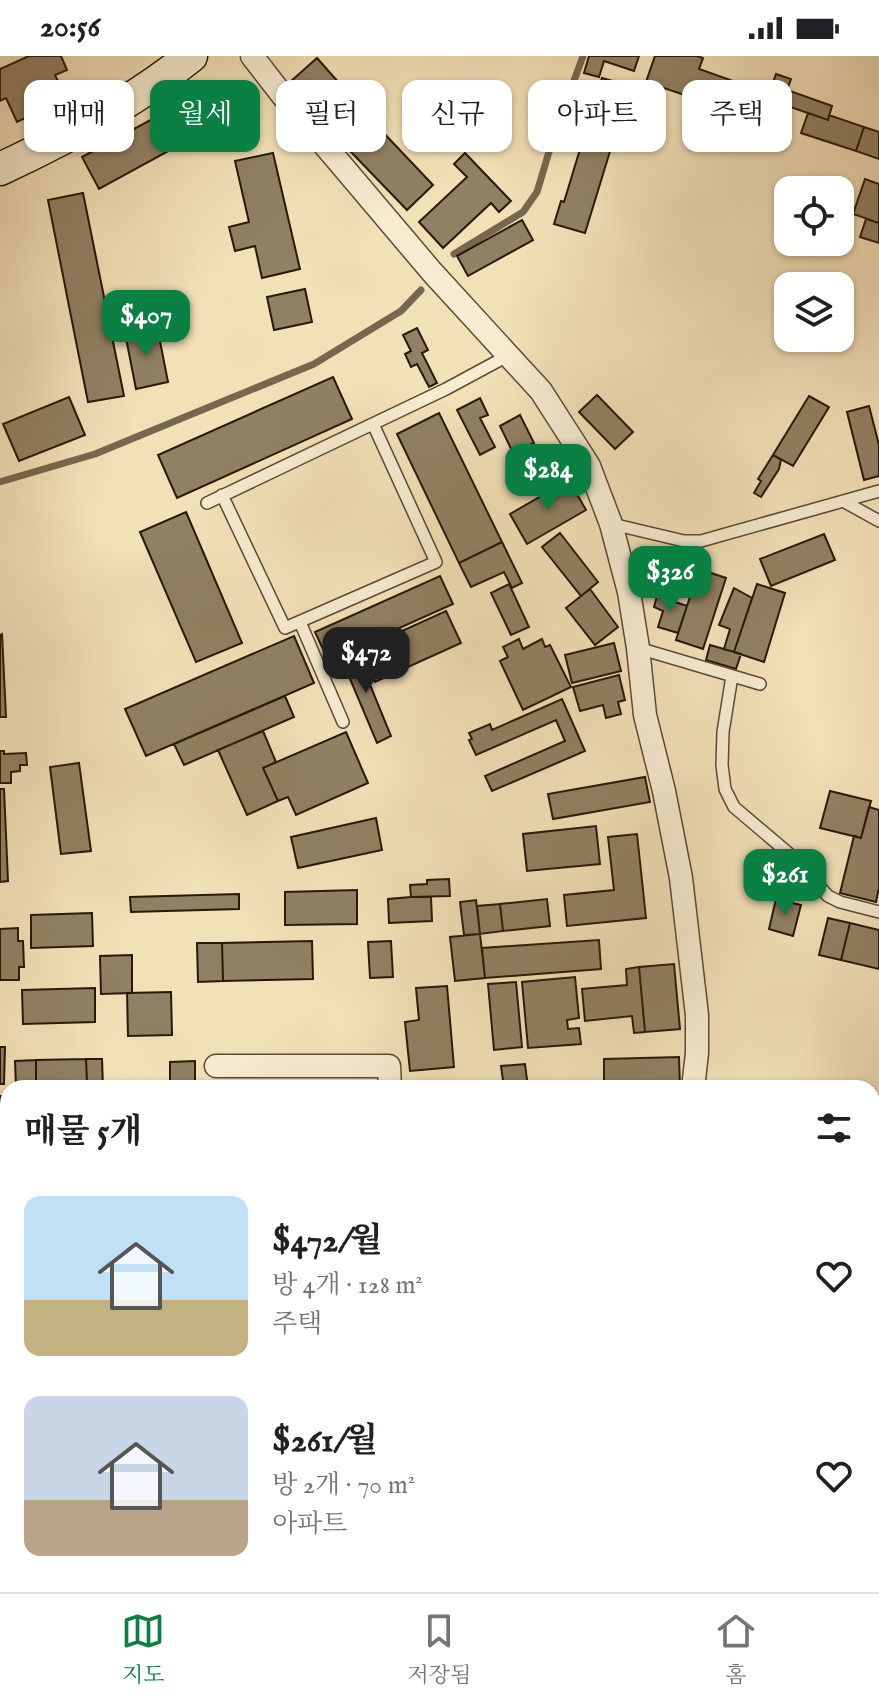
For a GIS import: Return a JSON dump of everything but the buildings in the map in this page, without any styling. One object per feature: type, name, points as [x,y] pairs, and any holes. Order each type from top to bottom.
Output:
[{"type":"street","points":[[0,169],[103,115],[162,79],[191,56]]},
{"type":"street","points":[[252,56],[432,272],[541,391],[589,466],[611,524],[629,592],[645,715],[681,878],[697,1015],[694,1080]]},
{"type":"street","points":[[216,1066],[389,1066],[390,1080]]},
{"type":"lane","points":[[207,503],[446,389],[509,355]]},
{"type":"lane","points":[[222,495],[285,628],[436,562],[373,424]]},
{"type":"lane","points":[[611,524],[684,541],[701,541],[879,491]]},
{"type":"lane","points":[[843,501],[879,521]]},
{"type":"lane","points":[[300,622],[343,722]]},
{"type":"lane","points":[[638,648],[760,684]]},
{"type":"lane","points":[[732,676],[723,732],[722,765],[725,789],[734,807],[793,857],[828,896],[879,912]]},
{"type":"waterway","points":[[454,254],[523,212],[537,192],[583,56]]},
{"type":"waterway","points":[[0,482],[95,454],[314,364],[401,311],[421,290]]}]
